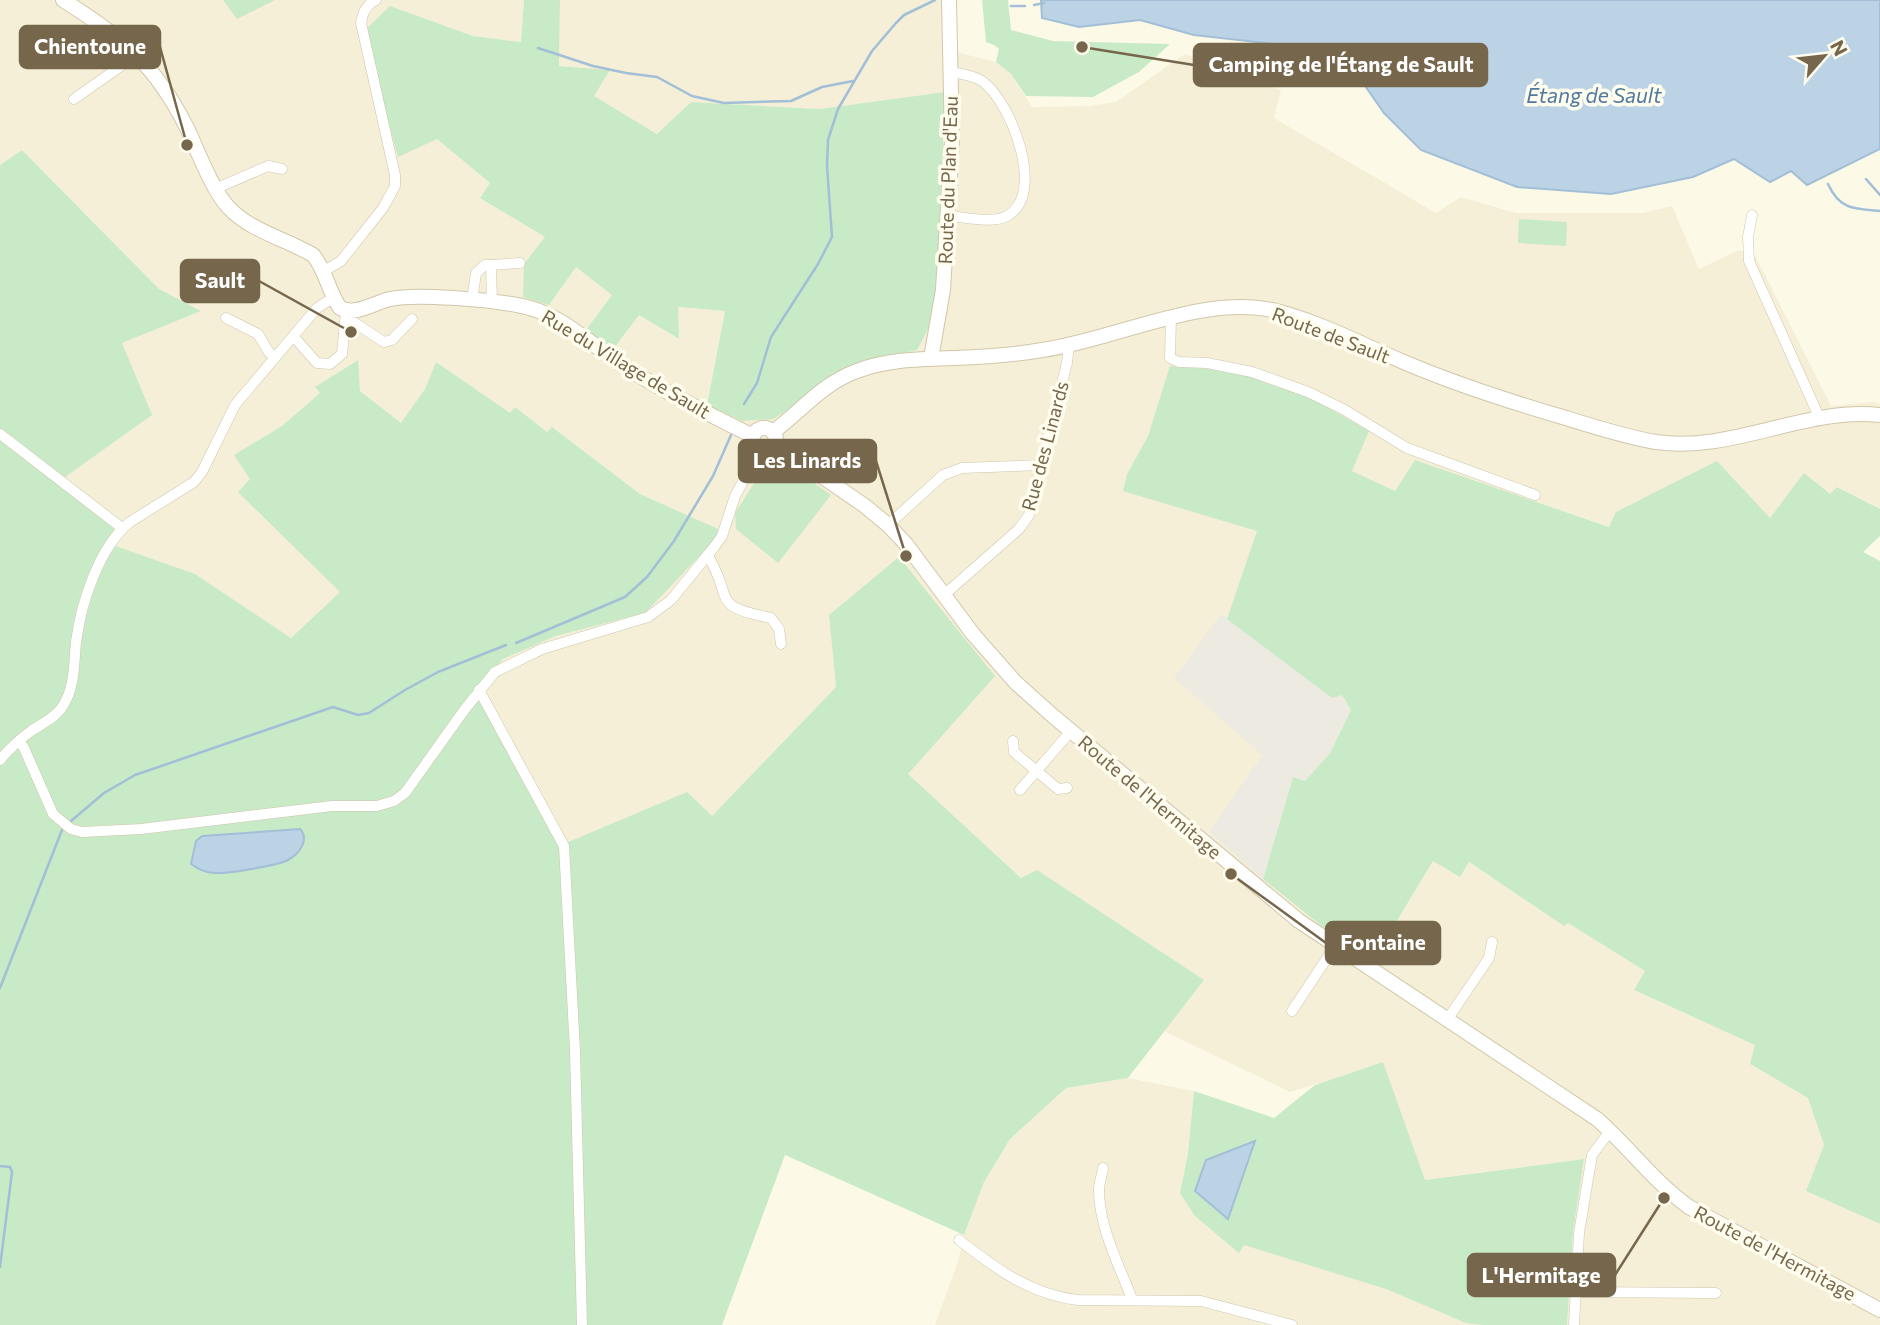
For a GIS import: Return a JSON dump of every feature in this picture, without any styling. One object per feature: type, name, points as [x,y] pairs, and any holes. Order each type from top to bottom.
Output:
[{"type":"street","points":[[63,0],[114,34],[138,54],[158,79],[177,110],[228,207],[246,221],[313,255],[324,271],[333,298],[346,316],[384,342],[391,340],[412,319]]},
{"type":"street","name":"Route du Plan d'Eau","points":[[931,359],[941,304],[952,142],[949,0]]},
{"type":"street","points":[[324,271],[341,261],[383,208],[395,186],[395,175],[361,23],[362,12],[370,2]]},
{"type":"street","points":[[74,99],[138,54]]},
{"type":"street","points":[[948,216],[987,219],[1005,217],[1019,207],[1026,188],[1025,166],[1001,102],[983,82],[951,72]]},
{"type":"street","points":[[217,188],[268,166],[282,169]]},
{"type":"street","points":[[1752,215],[1748,237],[1749,261],[1820,419]]},
{"type":"street","points":[[472,301],[476,273],[485,265],[520,263]]},
{"type":"street","points":[[491,265],[492,303]]},
{"type":"street","name":"Rue du Village de Sault","points":[[346,316],[391,298],[417,297],[519,305],[556,319],[665,391],[753,436]]},
{"type":"street","points":[[0,760],[19,741],[63,707],[70,692],[77,637],[93,579],[106,551],[122,528],[194,482],[202,472],[235,405],[317,308],[333,298]]},
{"type":"street","name":"Route de Sault","points":[[774,438],[824,388],[860,369],[893,362],[1002,355],[1069,346],[1171,318],[1239,306],[1275,311],[1314,325],[1456,384],[1550,414],[1651,441],[1683,445],[1711,443],[1820,419],[1859,413],[1880,415]]},
{"type":"street","points":[[293,337],[317,363],[330,364],[342,354],[346,316]]},
{"type":"street","points":[[226,318],[258,334],[275,358]]},
{"type":"street","points":[[1171,318],[1170,358],[1180,362],[1207,363],[1252,372],[1308,392],[1343,409],[1407,448],[1535,495]]},
{"type":"street","name":"Rue des Linards","points":[[944,594],[1025,523],[1042,465],[1069,346]]},
{"type":"street","points":[[762,429],[774,438],[771,450],[760,451],[755,446],[753,436],[762,429]]},
{"type":"street","points":[[0,434],[122,528]]},
{"type":"street","name":"Route de l'Hermitage","points":[[774,438],[888,525],[906,544],[973,634],[1015,681],[1299,921],[1573,1102],[1610,1131],[1666,1190],[1689,1207],[1880,1310]]},
{"type":"street","points":[[19,741],[53,814],[71,829],[82,832],[141,829],[332,806],[377,806],[394,802],[405,793],[495,672],[530,654],[648,617],[671,600],[722,536],[735,496],[760,451]]},
{"type":"street","points":[[888,525],[943,475],[953,470],[1042,465]]},
{"type":"street","points":[[708,556],[727,602],[741,611],[771,618],[779,629],[781,644]]},
{"type":"street","points":[[479,691],[564,846],[575,1051],[582,1325]]},
{"type":"street","points":[[1020,790],[1071,731]]},
{"type":"street","points":[[1013,741],[1014,752],[1058,789],[1067,788]]},
{"type":"street","points":[[1447,1020],[1489,958],[1492,942]]},
{"type":"street","points":[[1292,1011],[1335,946]]},
{"type":"street","points":[[1574,1325],[1579,1233],[1592,1155],[1610,1131]]},
{"type":"street","points":[[1103,1168],[1099,1189],[1103,1214],[1132,1299]]},
{"type":"street","points":[[959,1240],[994,1267],[1045,1294],[1078,1300],[1211,1302],[1292,1325]]},
{"type":"street","points":[[1576,1293],[1716,1293]]},
{"type":"shaded area","points":[[0,0],[524,0],[521,42],[473,36],[390,6],[398,156],[436,138],[490,183],[481,198],[546,238],[524,264],[549,305],[576,267],[612,295],[614,350],[639,315],[678,339],[678,307],[725,311],[707,405],[797,404],[832,374],[876,359],[937,312],[945,92],[819,109],[691,102],[657,134],[593,96],[610,70],[559,66],[560,0],[946,0],[944,49],[996,62],[1011,74],[1032,107],[1089,106],[1116,102],[1185,54],[1281,90],[1274,118],[1436,213],[1461,197],[1516,213],[1642,213],[1672,206],[1699,269],[1739,250],[1756,257],[1831,406],[1874,402],[1880,404],[1880,509],[1838,487],[1831,494],[1770,518],[1610,527],[1415,460],[1395,491],[1352,471],[1255,372],[1171,366],[1148,436],[1127,474],[1258,531],[1227,619],[1221,614],[1262,755],[1209,832],[1328,931],[1387,923],[1393,926],[1433,861],[1468,862],[1564,925],[1568,923],[1645,971],[1635,991],[1756,1045],[1751,1065],[1808,1098],[1824,1145],[1806,1191],[1880,1224],[1880,1325],[1567,1325],[1573,1232],[1584,1159],[1424,1180],[1383,1063],[1290,1092],[1164,1031],[1203,980],[1021,878],[907,774],[829,615],[836,687],[712,816],[559,846],[481,686],[503,659],[556,636],[645,613],[718,529],[640,494],[552,427],[547,433],[515,407],[510,414],[436,362],[425,389],[401,424],[360,391],[357,360],[316,387],[320,393],[282,426],[250,479],[239,491],[340,592],[291,638],[195,574],[106,543],[58,482],[122,343],[201,311],[159,289],[22,150],[0,165]]},
{"type":"shaded area","points":[[1221,614],[1332,697],[1342,695],[1351,710],[1330,753],[1305,781],[1293,777],[1263,879],[1209,832],[1262,755],[1174,678]]},
{"type":"shaded area","points":[[1128,1078],[1194,1091],[1188,1153],[1180,1193],[1240,1252],[1244,1244],[1386,1289],[1466,1323],[1483,1325],[935,1325],[984,1182],[1010,1139],[1066,1088]]},
{"type":"green space","points":[[223,0],[275,0],[237,19]]},
{"type":"green space","points":[[524,0],[560,0],[559,66],[610,70],[594,96],[657,134],[691,102],[819,109],[945,92],[937,312],[917,350],[876,359],[832,374],[797,404],[773,419],[742,421],[707,405],[725,311],[678,307],[679,339],[639,315],[613,350],[586,330],[612,295],[576,267],[549,305],[523,297],[524,264],[545,237],[480,198],[490,183],[437,139],[398,157],[364,31],[390,6],[473,36],[521,42]]},
{"type":"green space","points":[[982,0],[1008,0],[1011,30],[1053,41],[1170,44],[1139,72],[1093,97],[1026,96],[1011,74],[996,62],[999,49],[986,42]]},
{"type":"green space","points":[[22,150],[159,289],[201,311],[122,343],[152,415],[58,482],[115,528],[107,543],[195,574],[291,638],[340,592],[238,492],[250,479],[234,455],[282,426],[320,393],[315,387],[358,360],[360,391],[401,423],[425,389],[436,362],[510,413],[515,407],[547,432],[552,427],[640,494],[718,529],[715,540],[645,613],[556,636],[503,659],[481,686],[559,846],[687,792],[712,816],[836,687],[829,615],[899,557],[995,676],[908,774],[1021,878],[1037,870],[1204,980],[1128,1078],[1066,1088],[1010,1139],[984,1182],[964,1235],[785,1155],[722,1325],[0,1325],[0,165]]},
{"type":"green space","points":[[1519,219],[1567,222],[1566,246],[1518,243]]},
{"type":"green space","points":[[1170,366],[1255,372],[1311,398],[1369,431],[1352,471],[1395,491],[1415,460],[1609,527],[1616,512],[1717,461],[1770,518],[1804,473],[1830,494],[1837,487],[1880,509],[1880,536],[1863,552],[1880,561],[1880,1224],[1806,1191],[1824,1145],[1808,1098],[1750,1064],[1755,1045],[1634,990],[1645,971],[1568,923],[1564,926],[1469,862],[1460,877],[1433,861],[1393,927],[1386,923],[1366,954],[1328,931],[1263,879],[1293,777],[1305,781],[1330,753],[1351,710],[1342,695],[1332,698],[1227,619],[1257,531],[1123,491],[1127,474],[1148,436]]},
{"type":"green space","points":[[779,458],[831,495],[778,563],[736,529],[735,513],[767,463]]},
{"type":"green space","points":[[1383,1062],[1425,1180],[1584,1159],[1573,1232],[1567,1325],[1466,1323],[1386,1289],[1244,1245],[1239,1253],[1195,1216],[1180,1193],[1188,1153],[1194,1091],[1274,1118],[1315,1085]]},
{"type":"water","name":"Étang de Sault","points":[[1041,0],[1880,0],[1880,149],[1807,185],[1791,171],[1770,182],[1734,159],[1693,177],[1611,194],[1517,187],[1421,150],[1384,113],[1354,70],[1310,48],[1194,35],[1140,20],[1079,27],[1042,18]]},
{"type":"water","points":[[300,829],[304,838],[302,846],[283,862],[222,873],[206,872],[191,864],[196,841],[202,836]]},
{"type":"water","points":[[1255,1141],[1228,1219],[1195,1191],[1206,1160]]},
{"type":"waterway","points":[[744,404],[757,383],[771,337],[818,264],[832,237],[828,140],[838,109],[872,51],[896,23],[904,15],[935,0]]},
{"type":"waterway","points":[[1034,5],[1044,3]]},
{"type":"waterway","points":[[1011,6],[1025,6]]},
{"type":"waterway","points":[[538,48],[593,66],[657,77],[692,96],[724,103],[791,101],[822,87],[853,81]]},
{"type":"waterway","points":[[1866,179],[1880,195]]},
{"type":"waterway","points":[[1828,184],[1843,203],[1863,210],[1880,211]]},
{"type":"waterway","points":[[516,643],[625,597],[647,577],[674,541],[713,476],[731,435]]},
{"type":"waterway","points":[[71,821],[104,793],[135,775],[333,707],[358,715],[369,713],[438,672],[506,645]]},
{"type":"waterway","points":[[0,988],[62,830]]},
{"type":"waterway","points":[[0,1166],[10,1167],[12,1172],[0,1267]]},
{"type":"place","name":"Camping de l'Étang de Sault","points":[[1082,47]]},
{"type":"place","name":"Chientoune","points":[[187,145]]},
{"type":"place","name":"Sault","points":[[351,332]]},
{"type":"place","name":"Les Linards","points":[[906,556]]},
{"type":"place","name":"Fontaine","points":[[1231,874]]},
{"type":"place","name":"L'Hermitage","points":[[1664,1198]]}]
